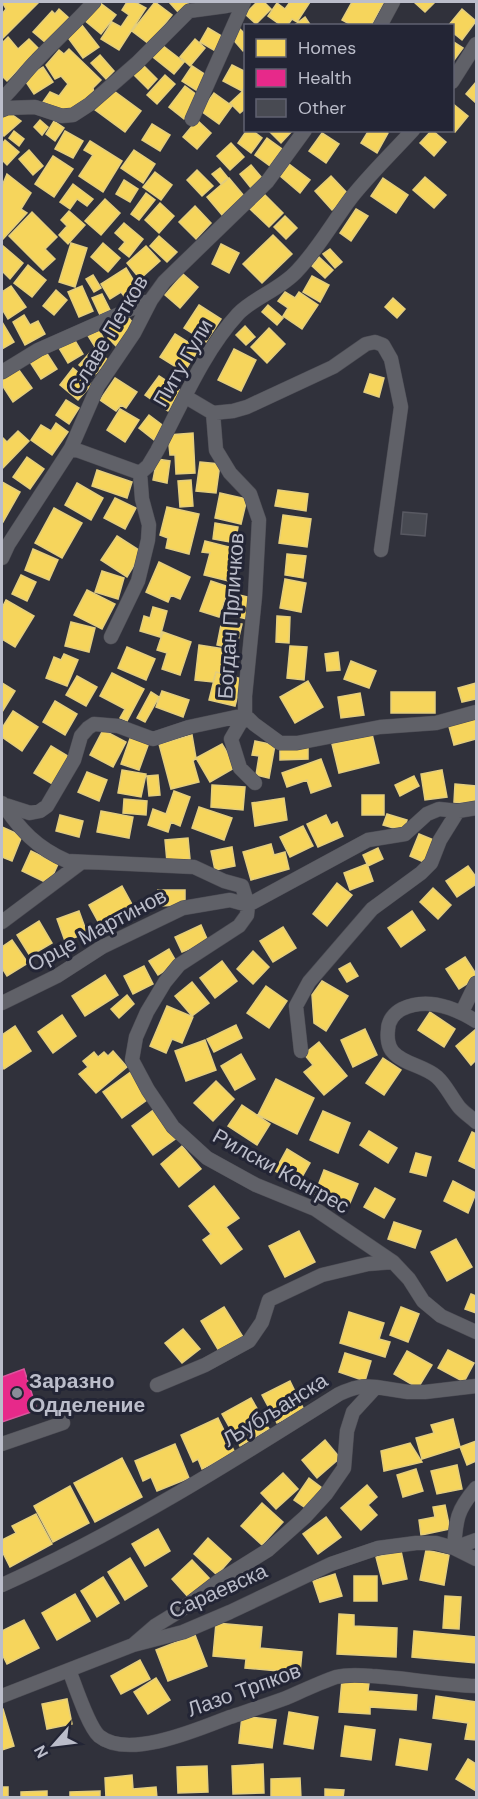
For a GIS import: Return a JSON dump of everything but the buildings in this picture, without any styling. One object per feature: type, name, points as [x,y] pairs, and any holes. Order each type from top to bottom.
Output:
[{"type":"street","points":[[2,99],[94,2]]},
{"type":"street","points":[[2,110],[34,107],[62,116],[74,115],[137,63],[189,11],[238,2]]},
{"type":"street","points":[[192,119],[244,2]]},
{"type":"street","points":[[381,24],[393,2]]},
{"type":"street","points":[[454,80],[477,44]]},
{"type":"street","name":"Славе Петков","points":[[2,558],[8,545],[71,448],[98,386],[134,333],[151,300],[164,282],[267,182],[304,132]]},
{"type":"street","name":"Питу Гули","points":[[140,473],[148,466],[209,353],[224,331],[240,312],[296,273],[357,191],[410,132]]},
{"type":"street","points":[[2,372],[38,350],[151,300]]},
{"type":"street","points":[[186,397],[213,413],[233,411],[247,407],[333,368],[366,344],[375,342],[383,345],[391,359],[401,407],[381,550]]},
{"type":"street","name":"Богдан Прличков","points":[[213,413],[216,450],[230,473],[250,494],[259,520],[245,715],[231,739],[240,768],[255,783]]},
{"type":"street","points":[[71,448],[140,473],[142,498],[149,525],[148,540],[138,581],[111,637]]},
{"type":"street","points":[[2,804],[30,813],[40,811],[47,806],[74,760],[81,736],[94,724],[118,726],[153,739],[189,727],[245,715],[280,743],[297,743],[380,727],[435,723],[477,712]]},
{"type":"street","points":[[2,804],[27,836],[67,861],[194,867],[224,881],[242,886],[248,905],[368,840],[405,834],[427,814],[439,809],[458,811],[477,808]]},
{"type":"street","points":[[301,1051],[296,1005],[305,988],[372,909],[431,863],[440,840],[458,811]]},
{"type":"street","points":[[2,922],[82,862]]},
{"type":"street","name":"Орце Мартинов","points":[[2,1003],[57,976],[102,947],[183,908],[230,900],[248,905]]},
{"type":"street","name":"Рилски Конгрес","points":[[248,905],[248,915],[238,926],[179,965],[165,982],[147,1012],[136,1037],[132,1060],[148,1090],[173,1127],[207,1158],[256,1185],[315,1209],[393,1262],[409,1279],[423,1301],[441,1316],[477,1332]]},
{"type":"street","points":[[462,1012],[477,983]]},
{"type":"street","points":[[477,1021],[462,1012],[429,1003],[411,1005],[394,1013],[387,1028],[388,1042],[392,1052],[437,1077],[462,1110],[477,1122]]},
{"type":"street","points":[[157,1385],[205,1365],[249,1341],[262,1322],[269,1300],[322,1275],[368,1264],[393,1262]]},
{"type":"street","name":"Љубљанска","points":[[2,1585],[158,1506],[339,1394],[367,1385],[376,1387]]},
{"type":"street","points":[[376,1387],[425,1392],[477,1386]]},
{"type":"street","name":"Љубљанска","points":[[133,1645],[155,1626],[181,1610],[220,1580],[268,1550],[327,1494],[344,1468],[347,1431],[353,1412],[376,1387]]},
{"type":"street","points":[[2,1444],[63,1423]]},
{"type":"street","points":[[454,1548],[456,1527],[464,1501],[477,1488]]},
{"type":"street","name":"Сараевска","points":[[454,1548],[477,1540]]},
{"type":"street","name":"Сараевска","points":[[2,1696],[133,1645],[183,1632],[331,1564],[378,1548],[436,1543],[454,1548],[477,1559]]},
{"type":"street","name":"Лазо Трпков","points":[[69,1670],[98,1735],[112,1743],[130,1744],[174,1738],[338,1677],[355,1675],[394,1677],[477,1686]]},
{"type":"place","name":"Заразно Одделение","points":[[17,1393]]}]
